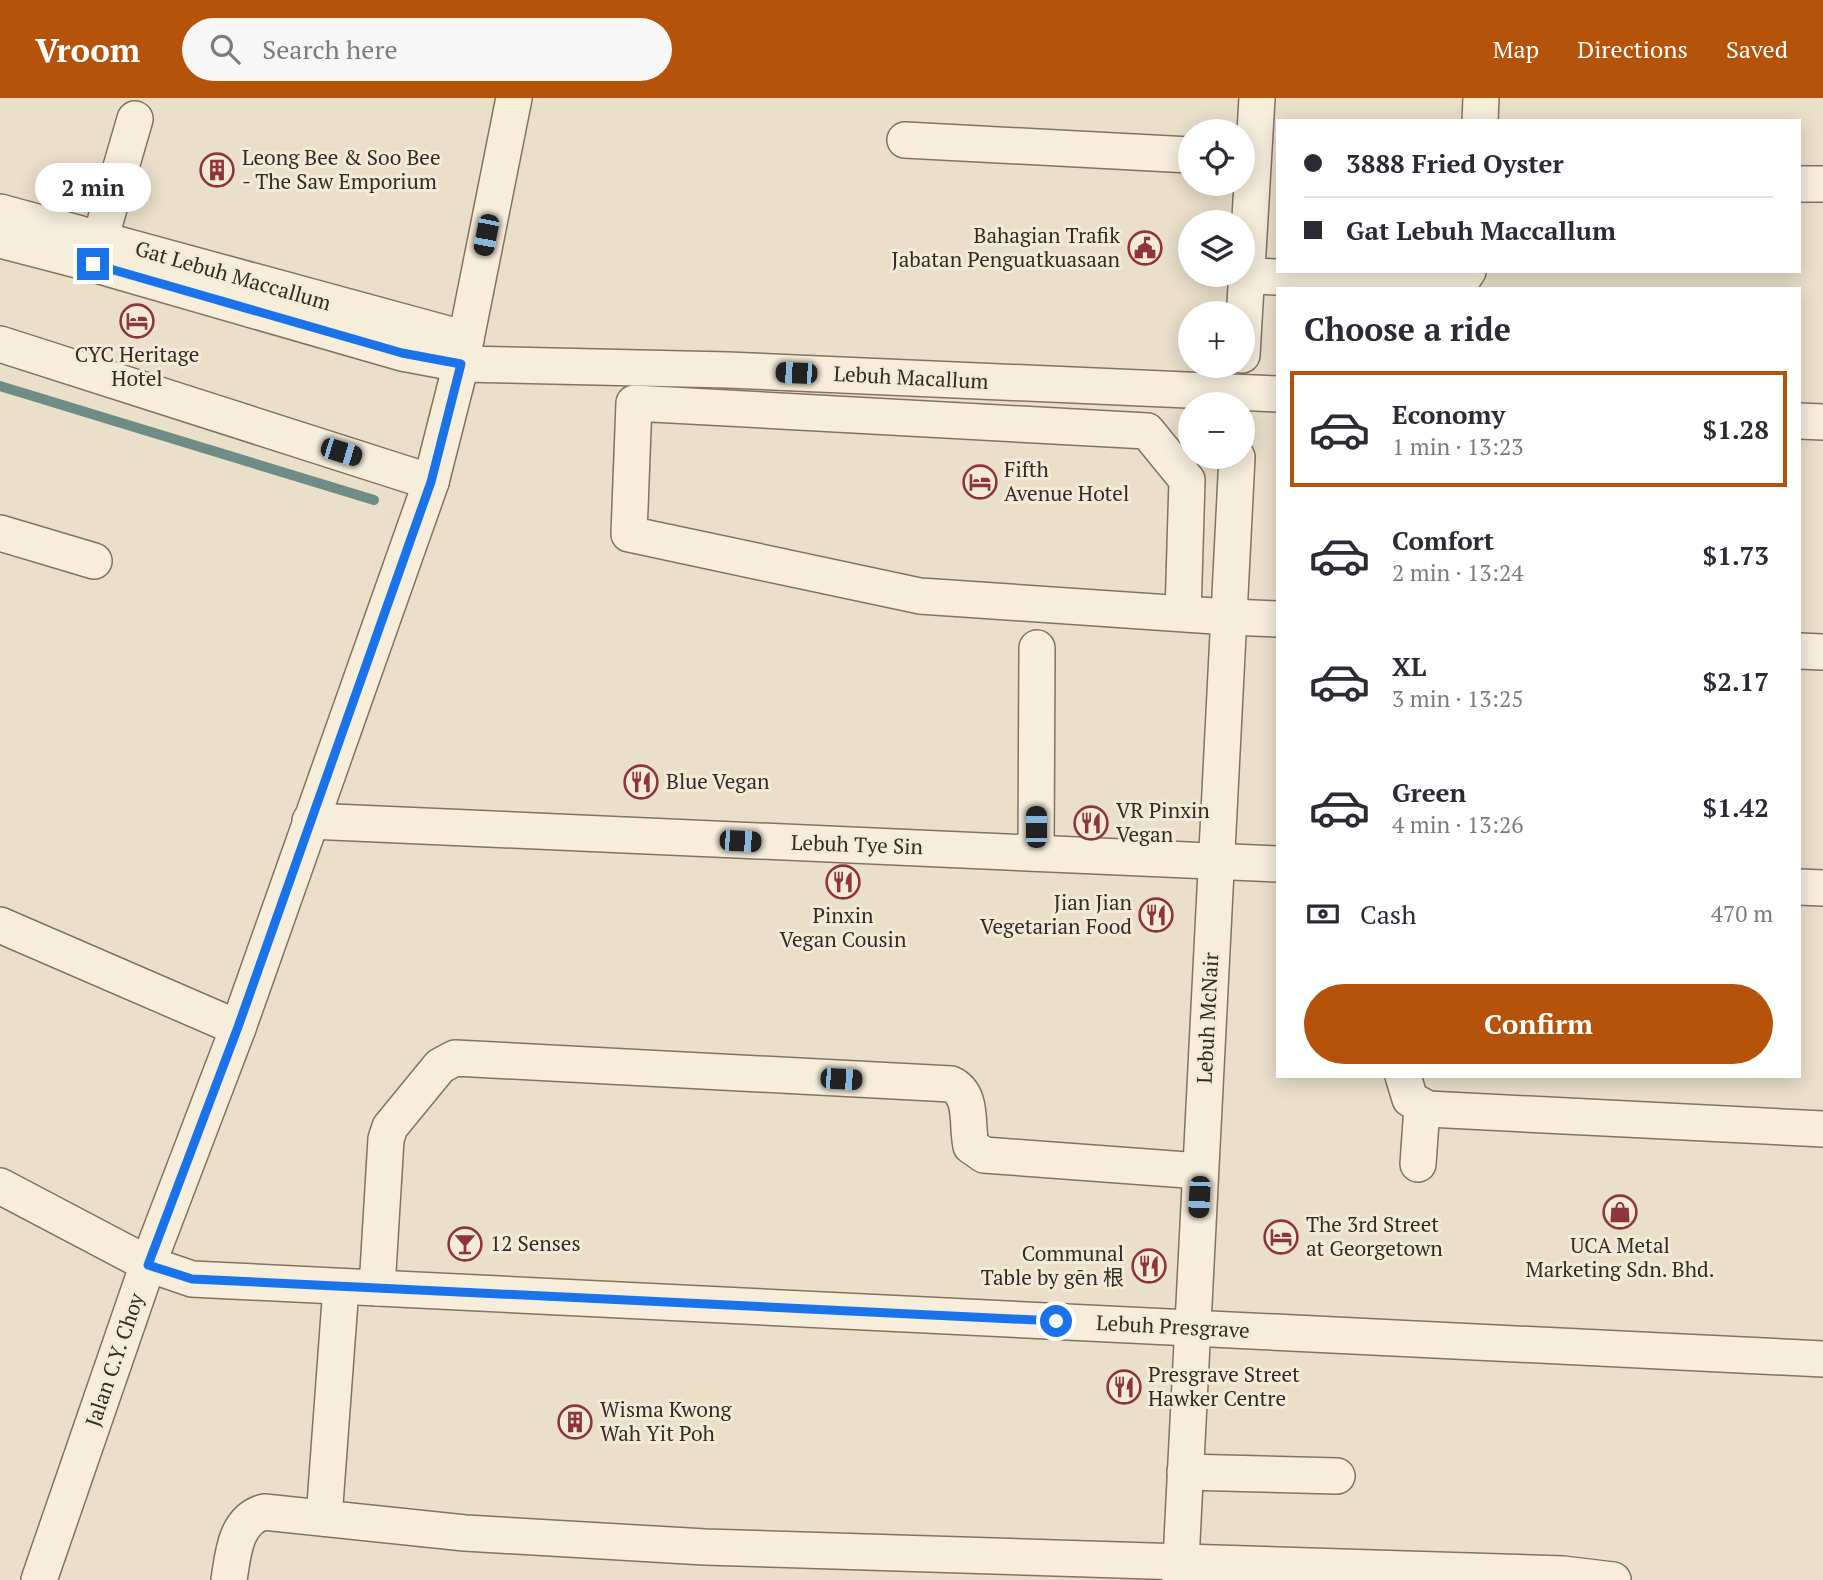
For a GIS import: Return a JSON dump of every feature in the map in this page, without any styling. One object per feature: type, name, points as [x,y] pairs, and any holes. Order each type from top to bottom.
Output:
[{"type":"street","name":"Jalan C.Y. Choy","points":[[38,1580],[148,1265],[238,1027],[431,482],[463,351],[514,98]]},
{"type":"street","points":[[1254,119],[1257,98]]},
{"type":"street","points":[[1480,119],[1481,98]]},
{"type":"street","points":[[96,251],[135,119]]},
{"type":"street","points":[[905,140],[1178,154]]},
{"type":"street","points":[[1801,184],[1823,184]]},
{"type":"street","name":"Gat Lebuh Maccallum","points":[[0,212],[96,251],[402,353],[463,351]]},
{"type":"street","name":"Gat Lebuh Maccallum","points":[[0,240],[96,251]]},
{"type":"street","points":[[1255,276],[1450,283],[1462,280],[1467,273]]},
{"type":"street","points":[[0,344],[431,482]]},
{"type":"street","name":"Lebuh Macallum","points":[[463,351],[735,370],[1240,387],[1276,394]]},
{"type":"street","points":[[733,407],[735,370]]},
{"type":"street","points":[[1183,614],[1187,480],[1147,431],[634,403],[629,534],[920,596],[1183,614],[1276,620]]},
{"type":"street","points":[[1801,421],[1823,422]]},
{"type":"street","name":"Lebuh McNair","points":[[1180,1572],[1236,469]]},
{"type":"street","points":[[0,533],[94,561]]},
{"type":"street","points":[[1036,853],[1037,648]]},
{"type":"street","points":[[1801,651],[1823,652]]},
{"type":"street","name":"Lebuh Tye Sin","points":[[310,821],[1276,864]]},
{"type":"street","points":[[1801,887],[1823,888]]},
{"type":"street","points":[[0,925],[238,1027]]},
{"type":"street","points":[[377,1288],[386,1139],[390,1127],[440,1066],[455,1058],[951,1084],[964,1093],[969,1138],[976,1152],[1200,1171]]},
{"type":"street","points":[[1418,1164],[1410,1092],[1823,1129]]},
{"type":"street","name":"Lebuh Presgrave","points":[[0,1185],[148,1265],[192,1279],[1823,1359]]},
{"type":"street","points":[[324,1518],[341,1287]]},
{"type":"street","points":[[1185,1472],[1337,1476]]},
{"type":"street","points":[[229,1580],[241,1527],[251,1515],[264,1512],[466,1533],[1180,1572],[1563,1574],[1613,1580]]},
{"type":"waterway","points":[[0,386],[374,500]]},
{"type":"place","name":"Leong Bee & Soo Bee - The Saw Emporium","points":[[217,170]]},
{"type":"place","name":"Bahagian Trafik Jabatan Penguatkuasaan","points":[[1145,248]]},
{"type":"place","name":"CYC Heritage Hotel","points":[[137,321]]},
{"type":"place","name":"Fifth Avenue Hotel","points":[[980,482]]},
{"type":"place","name":"Blue Vegan","points":[[641,782]]},
{"type":"place","name":"VR Pinxin Vegan","points":[[1091,823]]},
{"type":"place","name":"Pinxin Vegan Cousin","points":[[843,882]]},
{"type":"place","name":"Jian Jian Vegetarian Food","points":[[1156,915]]},
{"type":"place","name":"UCA Metal Marketing Sdn. Bhd.","points":[[1620,1212]]},
{"type":"place","name":"The 3rd Street at Georgetown","points":[[1281,1237]]},
{"type":"place","name":"12 Senses","points":[[465,1244]]},
{"type":"place","name":"Communal Table by gēn 根","points":[[1149,1266]]},
{"type":"place","name":"Presgrave Street Hawker Centre","points":[[1124,1387]]},
{"type":"place","name":"Wisma Kwong Wah Yit Poh","points":[[575,1422]]},
{"type":"route","points":[[93,264],[402,353],[461,364],[431,482],[238,1027],[148,1265],[175,1276],[192,1279],[1056,1321]]}]
